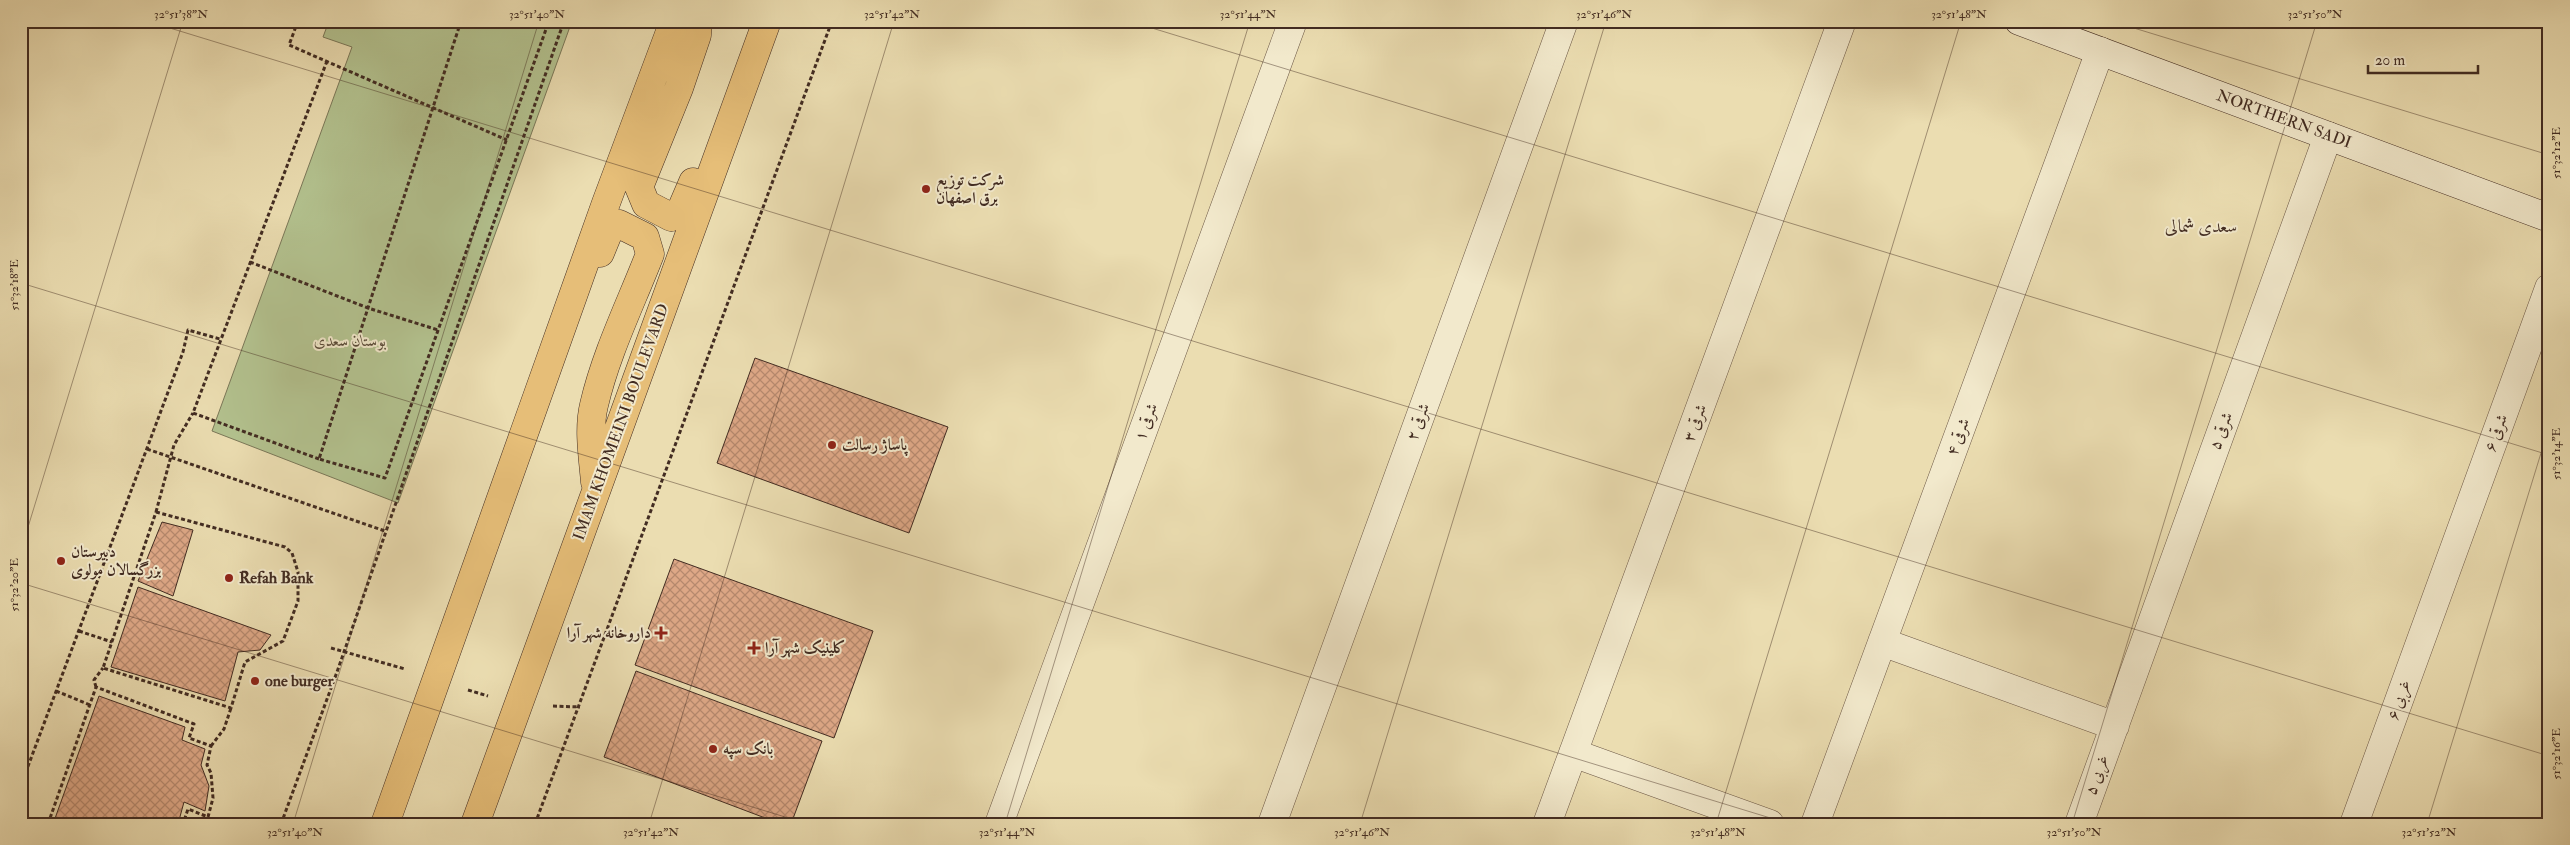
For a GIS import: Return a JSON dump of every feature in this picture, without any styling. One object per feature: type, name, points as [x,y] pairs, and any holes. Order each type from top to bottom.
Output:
[{"type":"main road","points":[[385,824],[674,21]]},
{"type":"main road","points":[[698,21],[697,34],[682,79],[640,187],[646,204],[671,217],[681,210],[702,155],[724,138]]},
{"type":"main road","name":"IMAM KHOMEINI BOULEVARD","points":[[475,824],[767,21]]},
{"type":"main road","points":[[573,298],[588,286],[609,231],[619,224],[645,237],[650,254],[611,353],[594,406],[592,443],[596,491]]},
{"type":"street","name":"۱ شرقی","points":[[999,824],[1293,21]]},
{"type":"street","name":"۲ شرقی","points":[[1272,824],[1564,21]]},
{"type":"street","name":"۳ شرقی","points":[[1547,824],[1842,21]]},
{"type":"street","name":"NORTHERN SADI","points":[[2019,21],[2048,26],[2100,51],[2549,218]]},
{"type":"street","name":"۴ شرقی","points":[[1815,824],[2100,51]]},
{"type":"street","name":"۵ شرقی","points":[[2115,726],[2328,136]]},
{"type":"street","name":"۶ شرقی","points":[[2444,577],[2549,288]]},
{"type":"street","name":"۶ غربی","points":[[2354,824],[2444,577]]},
{"type":"street","points":[[1882,642],[2115,726]]},
{"type":"street","name":"۵ غربی","points":[[2079,824],[2115,726]]},
{"type":"street","points":[[1573,754],[1770,824]]},
{"type":"path","points":[[298,21],[289,45],[507,140]]},
{"type":"path","points":[[320,459],[461,21]]},
{"type":"path","points":[[193,413],[320,459],[385,478],[549,21]]},
{"type":"path","points":[[281,824],[564,21]]},
{"type":"path","points":[[535,824],[832,21]]},
{"type":"path","points":[[48,824],[96,687],[94,680],[103,668],[156,512],[174,445],[193,413],[327,61]]},
{"type":"path","points":[[250,262],[368,308],[438,330]]},
{"type":"path","points":[[21,785],[183,352],[188,330],[220,340]]},
{"type":"path","points":[[147,449],[385,531]]},
{"type":"path","points":[[156,512],[285,547],[292,553],[298,572],[298,601],[283,641],[245,662],[224,729],[211,746],[207,765],[211,773],[213,798],[208,817],[188,809],[183,824]]},
{"type":"path","points":[[79,631],[112,642]]},
{"type":"path","points":[[103,668],[231,708]]},
{"type":"path","points":[[96,687],[194,724],[189,738],[211,746]]},
{"type":"path","points":[[56,691],[90,705]]},
{"type":"green space","name":"بوستان سعدی","points":[[329,21],[572,21],[398,503],[212,431],[352,47],[323,37]]},
{"type":"building","name":"پاساژ رسالت","points":[[755,358],[948,427],[909,533],[717,463]]},
{"type":"building","points":[[162,522],[193,530],[173,596],[138,581]]},
{"type":"building","name":"کلینیک شهر آرا","points":[[674,559],[873,631],[834,738],[635,665]]},
{"type":"building","points":[[138,587],[271,635],[260,650],[238,652],[225,701],[111,667]]},
{"type":"building","name":"بانک سپه","points":[[636,671],[822,741],[791,824],[781,824],[604,757]]},
{"type":"building","points":[[99,696],[185,727],[182,740],[205,749],[201,765],[209,786],[205,811],[184,802],[178,824],[53,824]]},
{"type":"place","name":"شرکت توزیع برق اصفهان","points":[[926,189]]},
{"type":"place","name":"پاساژ رسالت","points":[[832,445]]},
{"type":"place","name":"دبیرستان بزرگسالان مولوی","points":[[61,561]]},
{"type":"place","name":"Refah Bank","points":[[229,578]]},
{"type":"place","name":"داروخانه شهر آرا","points":[[661,633]]},
{"type":"place","name":"کلینیک شهر آرا","points":[[754,648]]},
{"type":"place","name":"one burger","points":[[255,681]]},
{"type":"place","name":"بانک سپه","points":[[713,749]]},
{"type":"district","name":"سعدی شمالی","points":[[2201,226]]}]
